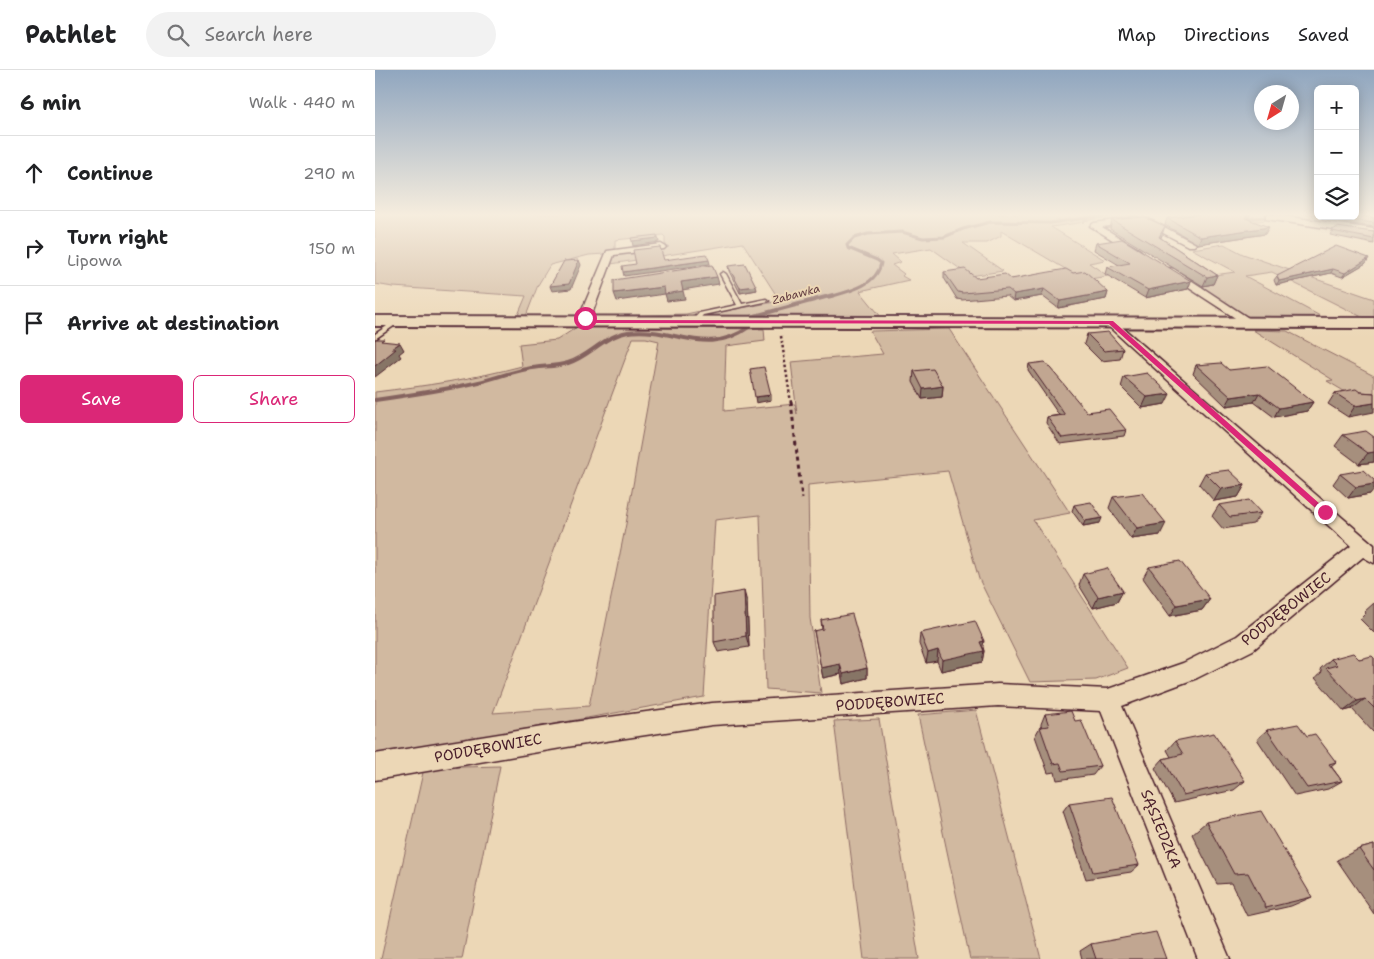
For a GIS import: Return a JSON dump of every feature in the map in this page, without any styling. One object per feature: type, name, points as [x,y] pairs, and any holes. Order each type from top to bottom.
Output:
[{"type":"main road","points":[[375,321],[1374,323]]},
{"type":"street","points":[[583,322],[602,284],[608,255]]},
{"type":"street","points":[[1159,264],[1250,323]]},
{"type":"street","points":[[1111,322],[1369,551]]},
{"type":"street","name":"PODDĘBOWIEC","points":[[375,767],[573,734],[712,714],[998,695],[1108,700],[1189,671],[1245,643],[1369,551]]},
{"type":"street","name":"SĄSIEDZKA","points":[[1108,700],[1214,959]]},
{"type":"lane","points":[[723,274],[740,306]]},
{"type":"lane","points":[[694,322],[701,314],[766,301]]},
{"type":"lane","points":[[375,337],[398,321]]},
{"type":"path","points":[[779,332],[787,369],[802,499]]},
{"type":"shaded area","points":[[375,255],[587,255],[550,265],[538,285],[526,316],[518,315],[526,296],[393,287],[375,284]]},
{"type":"shaded area","points":[[615,255],[665,255],[611,264]]},
{"type":"shaded area","points":[[751,255],[894,255],[901,262],[892,265],[904,274],[902,276],[909,280],[860,291],[882,318],[707,318],[706,315],[780,301]]},
{"type":"shaded area","points":[[941,255],[981,255],[1003,271],[970,276]]},
{"type":"shaded area","points":[[1042,255],[1098,255],[1105,260],[1089,263],[1108,276],[1084,280]]},
{"type":"shaded area","points":[[1204,255],[1247,255],[1374,299],[1374,317],[1362,317],[1272,272],[1245,276],[1322,317],[1247,317],[1186,279],[1235,272]]},
{"type":"shaded area","points":[[700,311],[689,317],[592,316],[686,314]]},
{"type":"shaded area","points":[[577,327],[764,329],[765,341],[726,346],[724,411],[795,404],[797,414],[791,362],[883,354],[870,331],[949,329],[1070,513],[1033,520],[1128,668],[1096,680],[1030,682],[979,579],[948,471],[808,485],[810,618],[821,693],[766,689],[760,515],[715,520],[704,697],[375,756],[375,392],[449,382],[522,366],[519,344],[557,340]],"holes":[[[633,338],[659,341],[626,524],[589,706],[493,713]]]},
{"type":"shaded area","points":[[1253,330],[1287,331],[1374,376],[1374,409],[1327,381],[1333,380]]},
{"type":"shaded area","points":[[976,710],[1041,959],[970,959],[918,715]]},
{"type":"shaded area","points":[[879,719],[919,959],[864,959],[834,721]]},
{"type":"shaded area","points":[[500,766],[462,959],[381,959],[424,768]]},
{"type":"building","points":[[634,255],[663,255],[664,260],[707,255],[709,260],[623,272],[622,266],[636,264]]},
{"type":"building","points":[[1117,255],[1149,255],[1191,281],[1148,290],[1107,267],[1130,263]]},
{"type":"building","points":[[1171,255],[1187,255],[1217,275],[1207,277]]},
{"type":"building","points":[[1317,255],[1362,255],[1369,258],[1345,273],[1333,269],[1279,281],[1277,276]]},
{"type":"building","points":[[579,260],[569,284],[550,286],[564,261]]},
{"type":"building","points":[[745,264],[756,286],[740,288],[728,266]]},
{"type":"building","points":[[712,265],[717,277],[681,282],[683,291],[665,294],[664,287],[614,293],[614,280]]},
{"type":"building","points":[[965,269],[976,278],[1005,274],[1011,279],[1066,269],[1073,273],[1085,271],[1108,292],[1060,301],[1044,289],[1014,294],[1008,289],[958,292],[944,272]]},
{"type":"building","points":[[1108,332],[1123,349],[1104,351],[1087,334]]},
{"type":"building","points":[[375,339],[400,343],[391,349],[396,349],[375,366]]},
{"type":"building","points":[[1045,362],[1087,412],[1109,409],[1126,430],[1062,438],[1047,417],[1065,415],[1029,364]]},
{"type":"building","points":[[1221,363],[1229,370],[1267,366],[1313,402],[1279,408],[1259,393],[1231,397],[1196,365]]},
{"type":"building","points":[[764,367],[771,395],[755,397],[750,369]]},
{"type":"building","points":[[933,369],[943,386],[923,389],[914,371]]},
{"type":"building","points":[[1147,373],[1170,394],[1147,397],[1124,377]]},
{"type":"building","points":[[1356,389],[1360,392],[1374,393],[1374,403],[1355,406],[1335,393]]},
{"type":"building","points":[[1366,431],[1374,437],[1374,452],[1368,453],[1343,435]]},
{"type":"building","points":[[1229,470],[1245,485],[1221,489],[1205,473]]},
{"type":"building","points":[[1363,470],[1374,480],[1374,484],[1356,487],[1340,474]]},
{"type":"building","points":[[1142,493],[1166,523],[1137,528],[1113,497]]},
{"type":"building","points":[[1249,500],[1261,513],[1230,517],[1219,505]]},
{"type":"building","points":[[1091,502],[1102,518],[1085,521],[1074,505]]},
{"type":"building","points":[[1180,561],[1210,599],[1177,605],[1149,567]]},
{"type":"building","points":[[1107,568],[1123,591],[1098,597],[1083,574]]},
{"type":"building","points":[[744,591],[746,636],[714,642],[714,596]]},
{"type":"building","points":[[852,614],[867,668],[843,674],[840,664],[821,668],[814,631],[823,629],[821,620]]},
{"type":"building","points":[[975,621],[984,641],[980,642],[984,651],[942,660],[938,650],[928,653],[920,633]]},
{"type":"building","points":[[1353,653],[1359,659],[1372,656],[1374,658],[1374,708],[1365,699],[1357,701],[1326,668],[1337,665],[1331,659]]},
{"type":"building","points":[[1071,711],[1075,721],[1081,720],[1100,766],[1063,771],[1060,763],[1053,764],[1040,727],[1049,726],[1045,714]]},
{"type":"building","points":[[1298,724],[1307,736],[1315,734],[1336,762],[1329,764],[1342,781],[1307,788],[1267,730]]},
{"type":"building","points":[[1214,733],[1245,781],[1183,795],[1163,759],[1183,754],[1175,741]]},
{"type":"building","points":[[1112,797],[1139,865],[1093,872],[1069,803]]},
{"type":"building","points":[[1261,811],[1312,897],[1266,908],[1248,873],[1234,874],[1206,822]]},
{"type":"building","points":[[1374,845],[1374,870],[1359,849]]},
{"type":"building","points":[[1156,932],[1166,959],[1096,959],[1091,944]]},
{"type":"waterway","name":"Zabawka","points":[[829,297],[860,287],[874,277],[881,263],[866,255]]},
{"type":"waterway","name":"Zabawka","points":[[751,317],[833,295]]},
{"type":"waterway","name":"Zabawka","points":[[375,400],[479,382],[521,370],[568,363],[611,338],[628,332],[644,331],[704,341],[733,336],[749,327]]},
{"type":"route","points":[[585,318],[583,322],[1111,322],[1325,512]]}]
